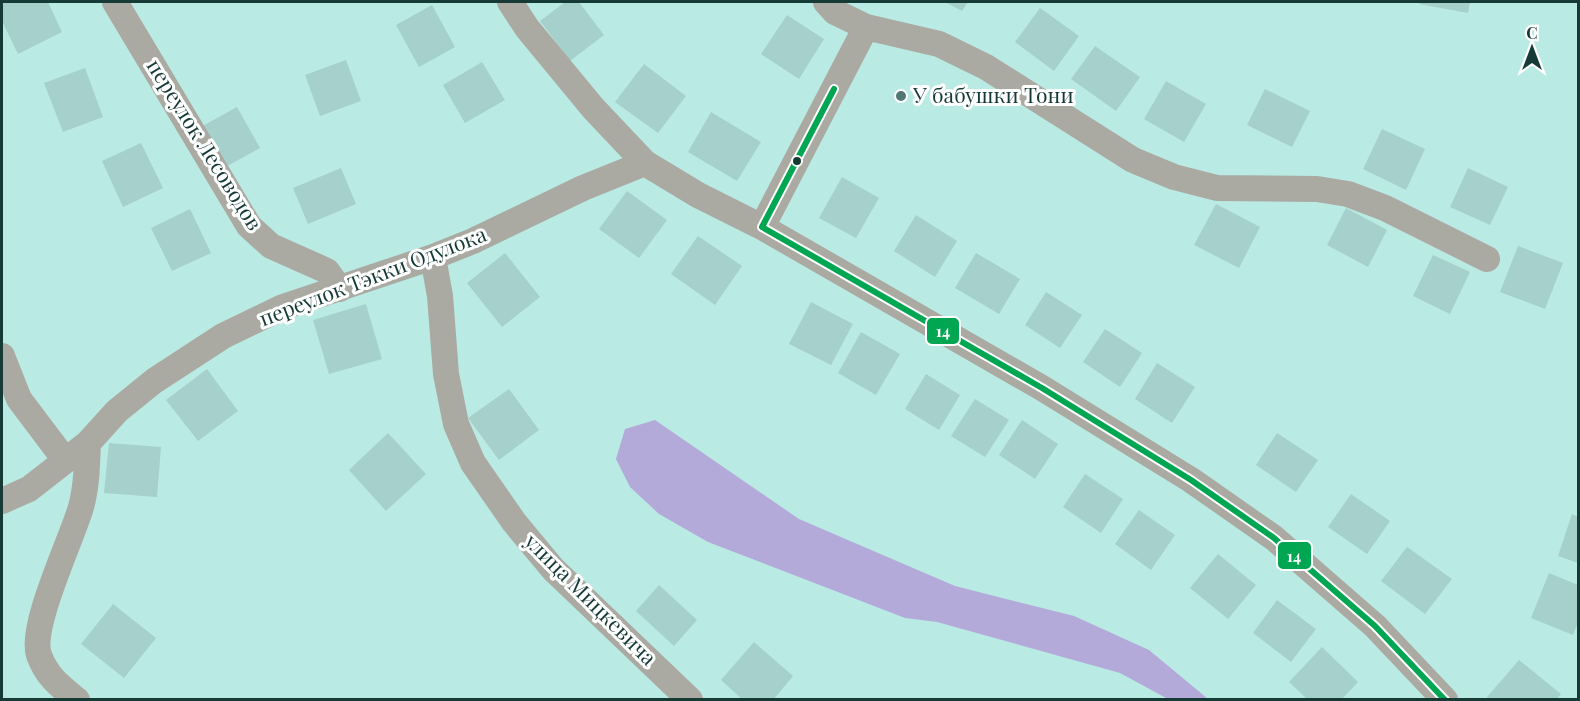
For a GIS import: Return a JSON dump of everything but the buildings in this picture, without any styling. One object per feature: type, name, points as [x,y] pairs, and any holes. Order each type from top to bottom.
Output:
[{"type":"street","name":"переулок Лесоводов","points":[[115,2],[249,226],[271,246],[327,272],[340,289]]},
{"type":"street","points":[[510,2],[527,28],[593,108],[645,163],[1042,388],[1191,480],[1274,538],[1375,626],[1445,699]]},
{"type":"street","points":[[826,2],[835,12],[866,27],[939,44],[986,66],[1132,160],[1174,177],[1217,188],[1317,189],[1348,194],[1385,208],[1487,259]]},
{"type":"street","points":[[762,228],[866,27]]},
{"type":"street","name":"переулок Тэкки Одулока","points":[[2,501],[29,489],[88,443],[117,411],[154,381],[223,336],[283,307],[473,241],[584,188],[645,163]]},
{"type":"street","name":"улица Мицкевича","points":[[433,256],[440,297],[446,374],[456,424],[473,463],[514,522],[553,569],[690,699]]},
{"type":"street","points":[[2,356],[19,399],[65,460]]},
{"type":"street","points":[[77,699],[52,679],[38,653],[39,624],[81,505],[87,468],[88,443]]},
{"type":"shaded area","points":[[655,420],[799,519],[955,586],[1074,616],[1149,650],[1208,699],[1168,699],[1120,673],[937,622],[905,618],[708,542],[659,514],[630,487],[616,459],[625,429]]},
{"type":"transit line","name":"14","points":[[762,227],[834,89]]},
{"type":"transit line","name":"14","points":[[762,227],[1042,388],[1191,480],[1274,538],[1375,626],[1445,700]]},
{"type":"place","name":"У бабушки Тони","points":[[901,96]]}]
